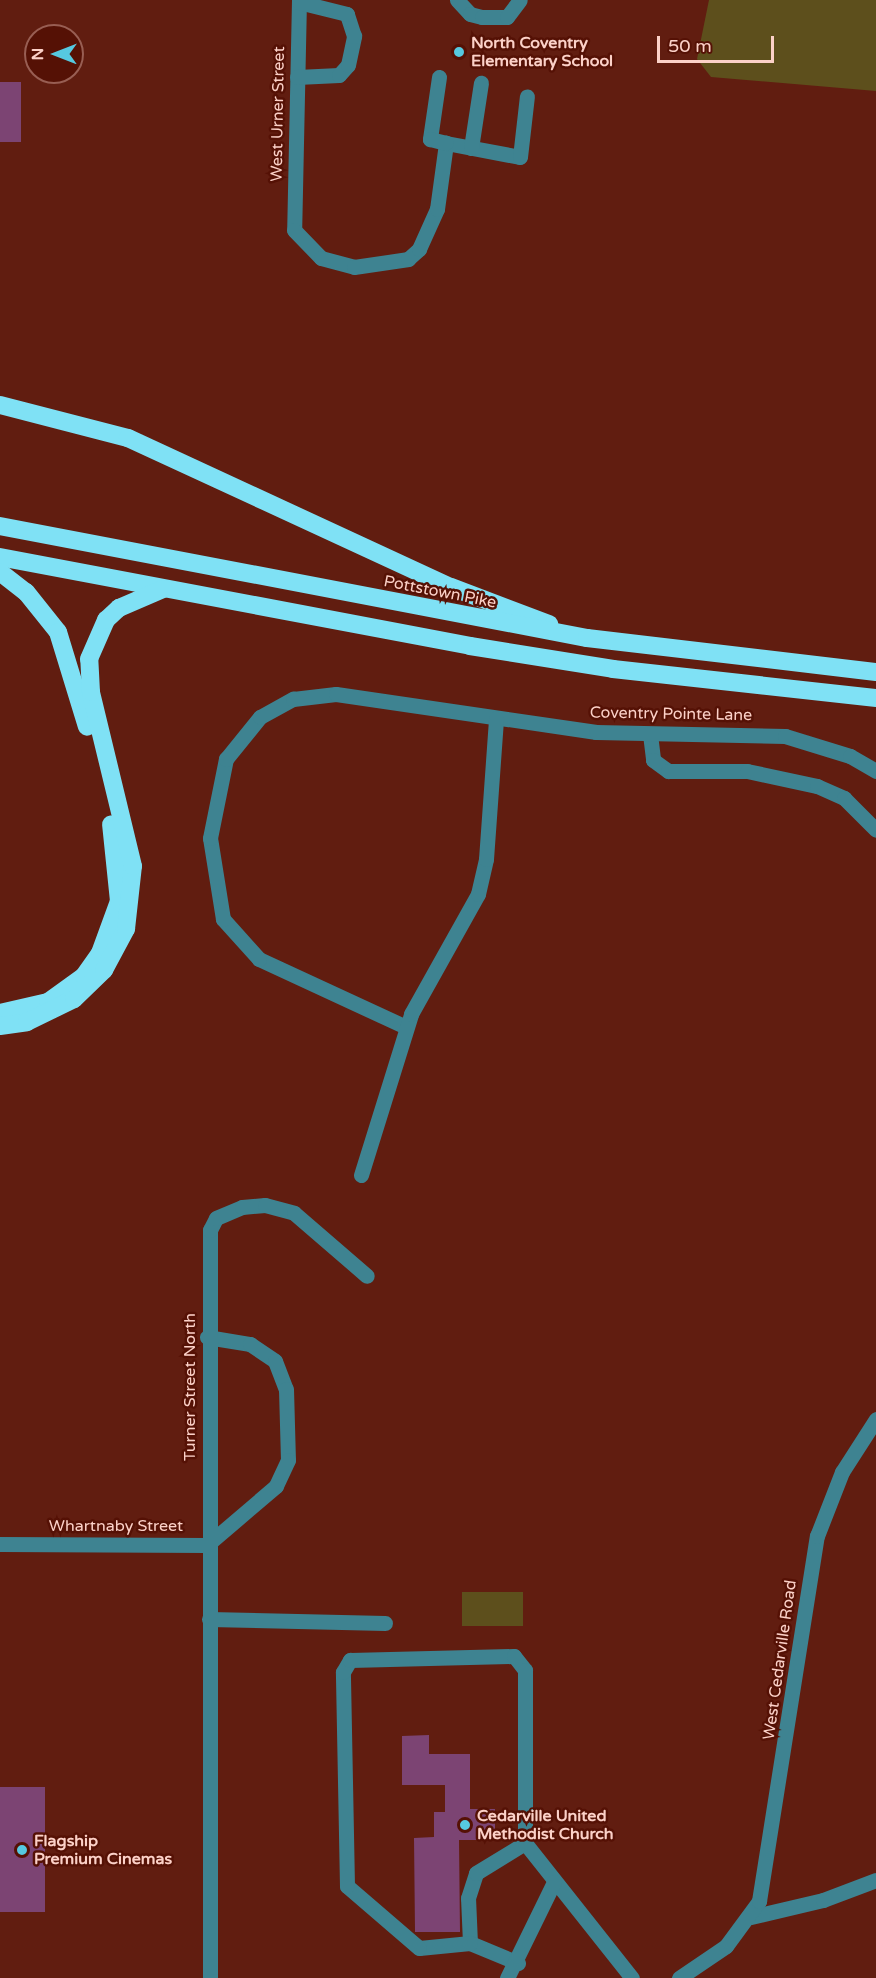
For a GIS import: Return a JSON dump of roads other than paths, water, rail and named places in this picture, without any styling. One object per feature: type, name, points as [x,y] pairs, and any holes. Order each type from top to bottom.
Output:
[{"type":"highway","points":[[0,405],[128,438],[451,587],[587,638]]},
{"type":"highway","name":"Pottstown Pike","points":[[0,526],[587,638],[876,672]]},
{"type":"highway","points":[[0,557],[613,669],[876,698]]},
{"type":"highway","points":[[0,572],[36,602],[66,648],[120,876],[111,933],[84,975],[48,1002],[0,1013]]},
{"type":"highway","points":[[0,1026],[27,1023],[74,999],[104,970],[126,929],[133,866],[91,692],[89,659],[106,620],[119,608],[164,588]]},
{"type":"street","points":[[457,0],[470,14],[482,17],[507,17],[520,0]]},
{"type":"street","points":[[297,77],[339,75],[353,53],[354,36],[347,14],[299,1]]},
{"type":"street","name":"West Urner Street","points":[[299,1],[294,230],[313,254],[354,267],[408,260],[437,208],[446,143]]},
{"type":"street","points":[[439,77],[430,139],[446,143],[520,157],[527,96]]},
{"type":"street","points":[[471,148],[481,83]]},
{"type":"street","name":"Coventry Pointe Lane","points":[[406,1027],[259,959],[239,943],[223,919],[212,876],[211,819],[226,759],[244,732],[293,699],[336,693],[496,718],[650,734],[708,730],[785,736],[850,756],[876,771]]},
{"type":"street","points":[[361,1174],[406,1027],[478,894],[487,848],[496,718]]},
{"type":"street","points":[[650,734],[653,760],[668,771],[756,772],[817,786],[844,798],[876,830]]},
{"type":"street","name":"Turner Street North","points":[[207,1545],[207,1336],[210,1230],[216,1218],[242,1207],[265,1205],[294,1213],[367,1276]]},
{"type":"street","points":[[207,1336],[250,1344],[275,1361],[286,1389],[288,1460],[276,1486],[207,1545],[210,1978]]},
{"type":"street","name":"West Cedarville Road","points":[[679,1978],[726,1946],[751,1917],[766,1882],[817,1536],[842,1472],[876,1419]]},
{"type":"street","name":"Whartnaby Street","points":[[0,1544],[207,1545]]},
{"type":"street","points":[[209,1619],[385,1623]]},
{"type":"street","points":[[518,1963],[470,1943],[419,1948],[347,1886],[343,1672],[350,1660],[514,1656],[525,1670],[525,1843],[632,1978]]},
{"type":"street","points":[[470,1943],[468,1898],[476,1873],[525,1843]]},
{"type":"street","points":[[751,1917],[823,1900],[876,1880]]},
{"type":"street","points":[[507,1978],[518,1963],[554,1882]]},
{"type":"place","name":"North Coventry Elementary School","points":[[459,52]]},
{"type":"place","name":"Cedarville United Methodist Church","points":[[465,1825]]},
{"type":"place","name":"Flagship Premium Cinemas","points":[[22,1850]]}]
